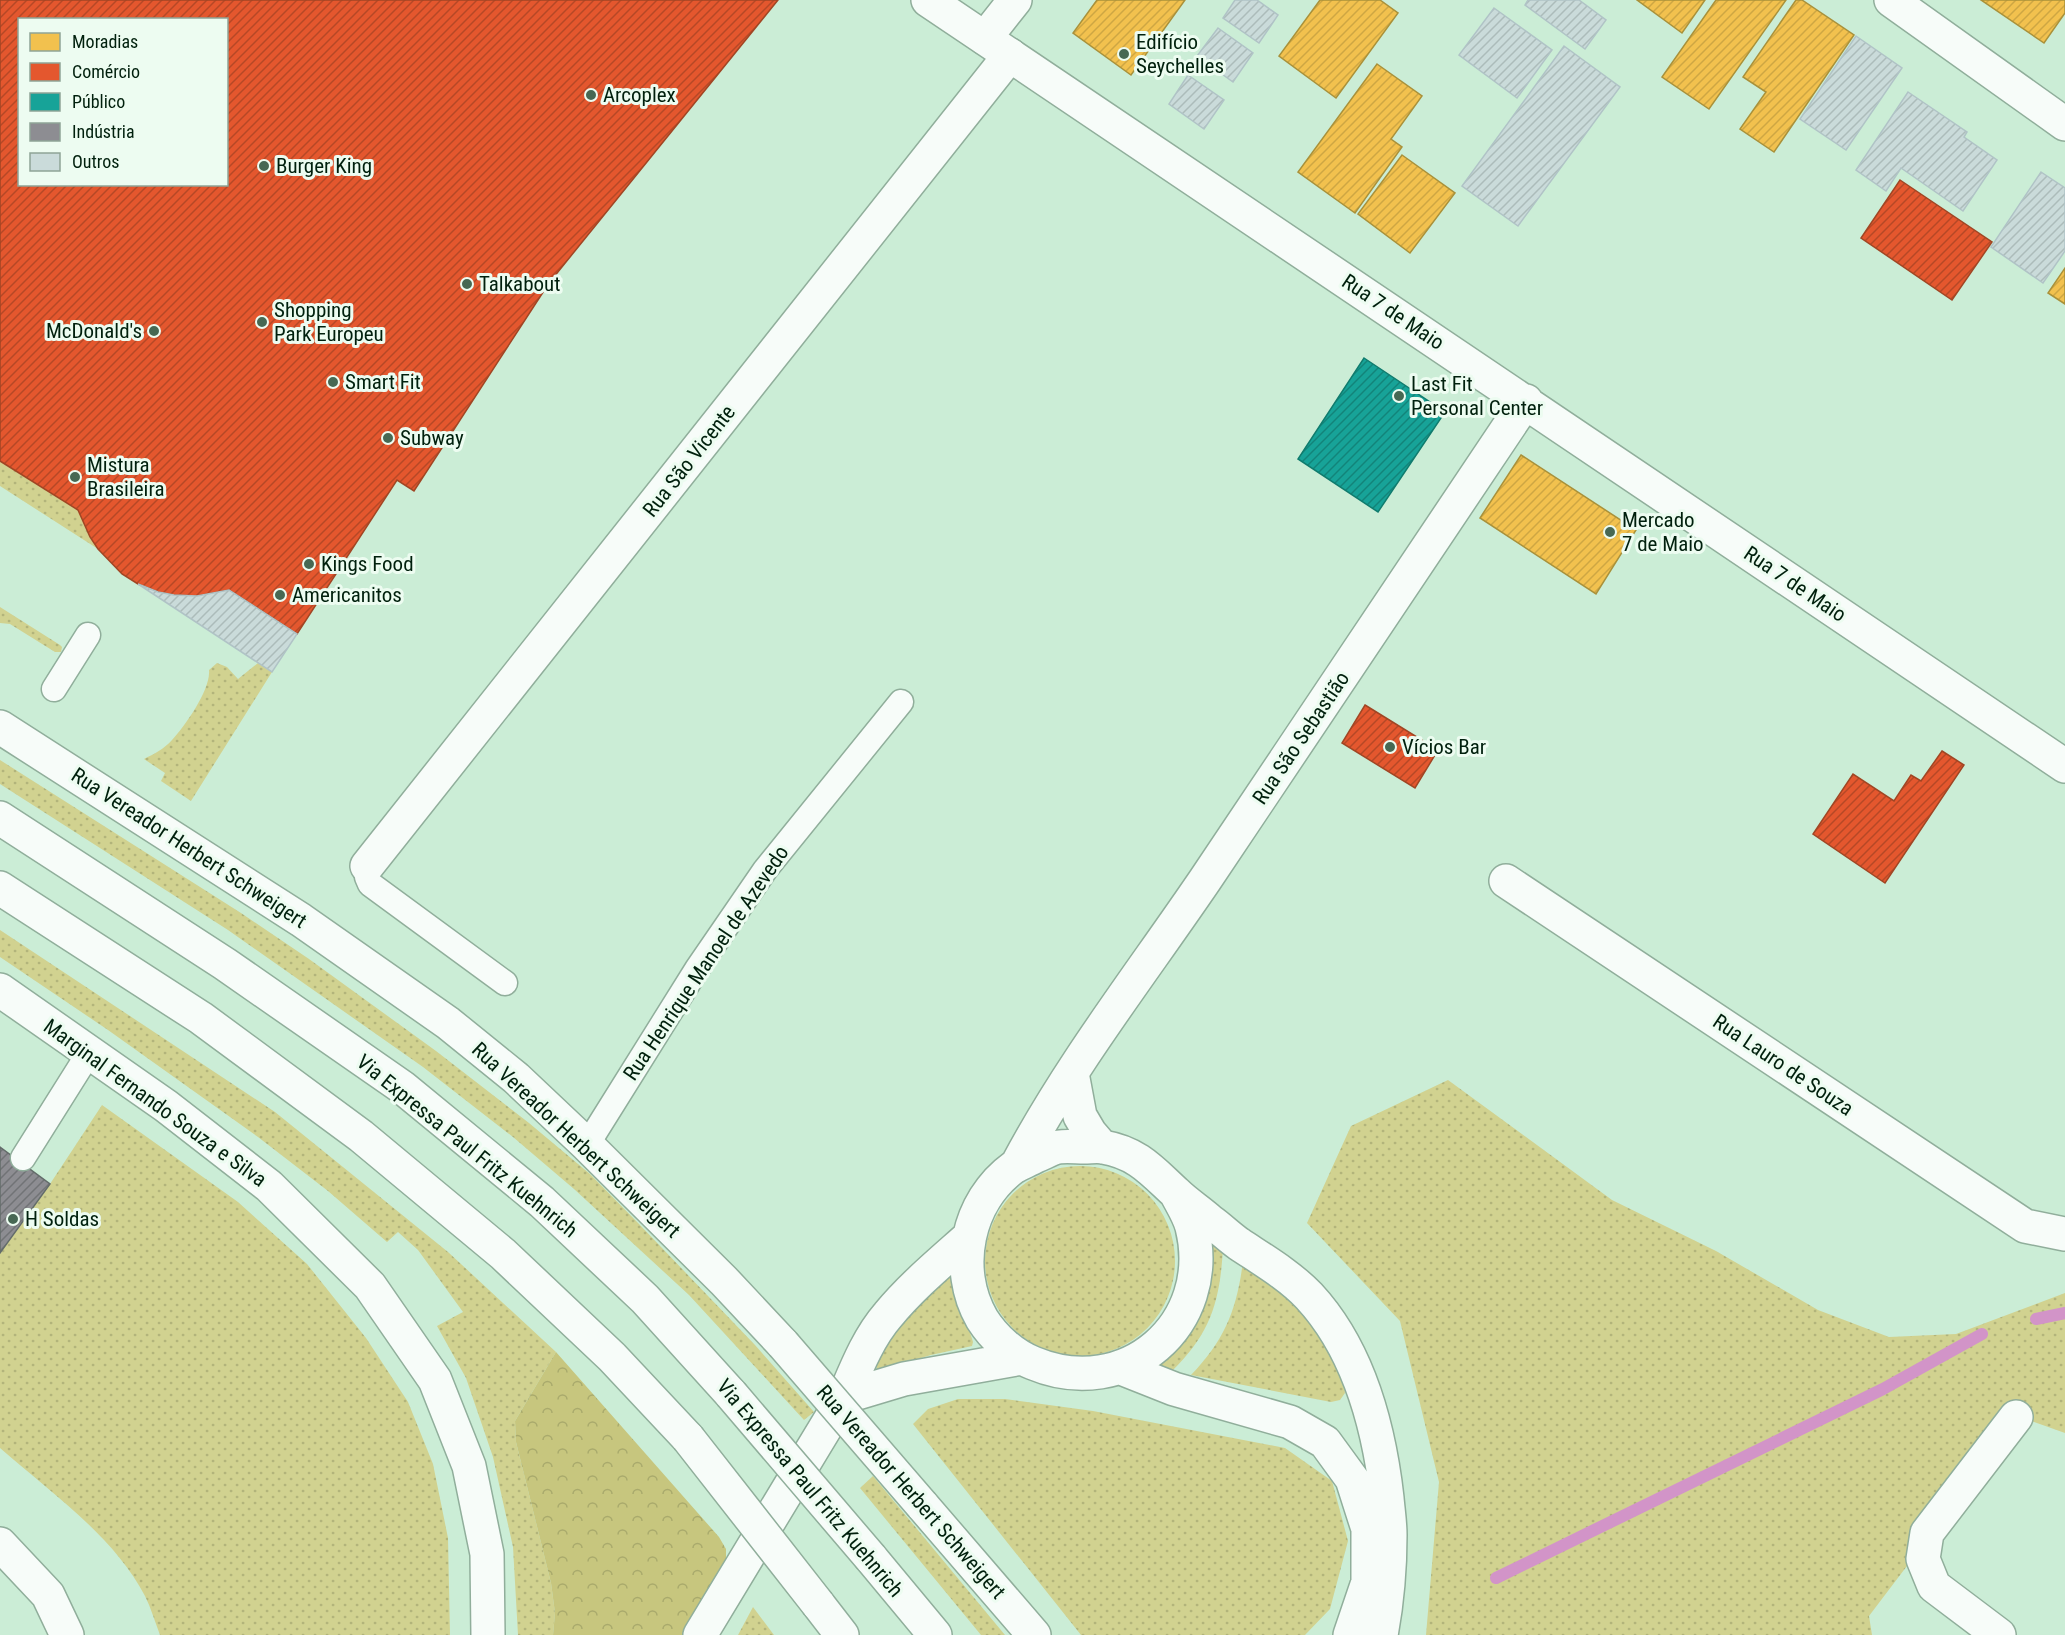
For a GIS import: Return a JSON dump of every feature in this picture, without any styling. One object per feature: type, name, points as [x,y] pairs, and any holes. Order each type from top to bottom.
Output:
[{"type":"street","name":"Rua 7 de Maio","points":[[928,0],[2065,766]]},
{"type":"street","name":"Rua São Vicente","points":[[367,866],[998,46],[1015,0]]},
{"type":"street","points":[[1891,0],[2065,124]]},
{"type":"street","name":"Rua São Sebastião","points":[[1017,1165],[1040,1122],[1072,1072],[1162,944],[1526,402]]},
{"type":"street","name":"Rua Vereador Herbert Schweigert","points":[[0,727],[301,920],[448,1023],[516,1078],[724,1281],[783,1344],[1034,1635]]},
{"type":"street","name":"Via Expressa Paul Fritz Kuehnrich","points":[[0,818],[225,964],[402,1087],[542,1202],[645,1299],[731,1394],[935,1635]]},
{"type":"street","name":"Rua Lauro de Souza","points":[[1506,881],[2025,1226],[2065,1234]]},
{"type":"street","points":[[0,888],[201,1018],[361,1136],[503,1254],[612,1357],[688,1438],[842,1635]]},
{"type":"street","name":"Marginal Fernando Souza e Silva","points":[[0,990],[166,1106],[269,1186],[370,1286],[435,1380],[469,1466],[487,1554],[488,1635]]},
{"type":"street","points":[[1072,1072],[1080,1116],[1102,1147]]},
{"type":"street","points":[[1176,1193],[1191,1224],[1196,1259],[1191,1294],[1176,1325],[1151,1351],[1121,1368],[1088,1375],[1053,1372],[1022,1359],[1000,1341],[982,1319],[971,1293],[967,1265],[969,1237],[981,1203],[1004,1176],[1017,1165],[1058,1147],[1102,1147],[1130,1155],[1155,1172],[1176,1193],[1237,1242],[1276,1267],[1310,1297],[1342,1342],[1365,1392],[1382,1458],[1390,1533],[1385,1612],[1381,1635]]},
{"type":"street","points":[[700,1635],[844,1397],[861,1357],[887,1316],[919,1282],[969,1237]]},
{"type":"street","points":[[844,1397],[904,1379],[1022,1359]]},
{"type":"street","points":[[1121,1368],[1174,1389],[1290,1422],[1325,1442],[1352,1479],[1368,1529],[1368,1582],[1350,1635]]},
{"type":"street","points":[[2000,1635],[1934,1586],[1923,1559],[1927,1533],[2016,1417]]},
{"type":"street","points":[[0,1544],[48,1595],[67,1635]]},
{"type":"lane","points":[[54,689],[88,635]]},
{"type":"lane","name":"Rua Henrique Manoel de Azevedo","points":[[587,1145],[697,969],[765,870],[901,702]]},
{"type":"lane","points":[[367,866],[367,877],[370,884],[505,983]]},
{"type":"lane","points":[[23,1158],[90,1053]]},
{"type":"green space","points":[[0,461],[78,510],[98,549],[0,486]]},
{"type":"green space","points":[[0,607],[60,645],[61,652],[55,652],[10,624],[0,623]]},
{"type":"green space","points":[[217,663],[227,667],[238,679],[258,663],[272,672],[191,801],[161,781],[165,773],[144,759],[166,746],[184,726],[202,697],[209,678],[209,670]]},
{"type":"green space","points":[[0,760],[241,913],[309,959],[436,1051],[529,1123],[590,1174],[755,1345],[814,1412],[804,1420],[689,1295],[574,1189],[513,1137],[423,1067],[228,930],[0,784]]},
{"type":"green space","points":[[0,930],[275,1112],[448,1252],[556,1352],[515,1421],[516,1442],[551,1583],[555,1613],[553,1635],[518,1635],[513,1547],[493,1457],[466,1378],[437,1326],[463,1312],[418,1250],[398,1232],[387,1242],[328,1191],[258,1137],[108,1030],[0,957]]},
{"type":"green space","points":[[1448,1080],[1612,1200],[1716,1251],[1818,1310],[1889,1337],[1956,1334],[2065,1293],[2065,1433],[2020,1417],[1869,1616],[1872,1635],[1426,1635],[1439,1482],[1400,1321],[1307,1223],[1351,1126]]},
{"type":"green space","points":[[102,1105],[238,1202],[307,1264],[366,1338],[408,1402],[433,1464],[448,1538],[450,1635],[160,1635],[145,1596],[116,1553],[80,1516],[0,1448],[0,1253],[50,1184]]},
{"type":"green space","points":[[1071,1166],[1089,1166],[1125,1177],[1140,1187],[1154,1201],[1171,1233],[1175,1261],[1171,1289],[1164,1306],[1154,1321],[1140,1335],[1108,1352],[1089,1356],[1071,1356],[1035,1345],[1020,1335],[1006,1321],[989,1289],[985,1270],[985,1252],[996,1216],[1006,1201],[1020,1187],[1052,1170]]},
{"type":"green space","points":[[1206,1237],[1223,1248],[1219,1284],[1211,1315],[1196,1343],[1172,1371],[1153,1367]]},
{"type":"green space","points":[[1243,1261],[1277,1283],[1315,1322],[1344,1384],[1345,1393],[1340,1400],[1331,1402],[1191,1375],[1213,1349],[1228,1323],[1237,1294]]},
{"type":"green space","points":[[950,1269],[973,1342],[972,1346],[877,1371],[878,1361],[894,1333]]},
{"type":"green space","points":[[556,1352],[719,1537],[726,1549],[726,1566],[686,1635],[553,1635],[555,1613],[551,1583],[516,1442],[515,1421]]},
{"type":"green space","points":[[958,1399],[1005,1399],[1093,1411],[1285,1448],[1332,1481],[1348,1541],[1330,1609],[1305,1635],[1081,1635],[913,1424],[928,1409]]},
{"type":"green space","points":[[873,1476],[1005,1635],[981,1635],[860,1488]]},
{"type":"green space","points":[[753,1607],[774,1635],[738,1635]]},
{"type":"building: Moradias","name":"Edifício Seychelles","points":[[1097,0],[1185,0],[1131,75],[1073,33]]},
{"type":"building: Moradias","points":[[1320,0],[1380,0],[1398,13],[1336,98],[1279,56]]},
{"type":"building: Moradias","points":[[1637,0],[1705,0],[1682,33]]},
{"type":"building: Moradias","points":[[1716,0],[1786,0],[1709,109],[1662,77]]},
{"type":"building: Moradias","points":[[1796,0],[1802,0],[1854,35],[1774,152],[1740,129],[1766,92],[1743,77]]},
{"type":"building: Moradias","points":[[1981,0],[2065,0],[2065,13],[2044,43]]},
{"type":"building: Moradias","points":[[1377,64],[1422,96],[1391,139],[1402,147],[1355,213],[1298,172]]},
{"type":"building: Moradias","points":[[1402,155],[1455,193],[1410,253],[1358,214]]},
{"type":"building: Moradias","points":[[2065,268],[2065,304],[2048,293]]},
{"type":"building: Moradias","points":[[1521,455],[1636,530],[1596,594],[1480,518]]},
{"type":"building: Comércio","name":"Shopping Park Europeu","points":[[0,0],[778,0],[549,283],[414,491],[397,480],[297,634],[229,590],[197,596],[174,595],[158,592],[138,584],[122,574],[98,549],[78,510],[0,461]]},
{"type":"building: Comércio","points":[[1900,180],[1992,242],[1952,300],[1861,238]]},
{"type":"building: Comércio","name":"Vícios Bar","points":[[1365,705],[1438,750],[1415,788],[1342,743]]},
{"type":"building: Comércio","points":[[1942,751],[1964,765],[1885,883],[1813,834],[1853,774],[1894,801],[1911,775],[1921,781]]},
{"type":"building: Público","points":[[1364,358],[1445,412],[1378,512],[1298,459]]},
{"type":"building: Indústria","name":"H Soldas","points":[[0,1147],[50,1184],[0,1253]]},
{"type":"building: Outros","points":[[1235,0],[1257,0],[1278,15],[1259,43],[1223,18]]},
{"type":"building: Outros","points":[[1528,0],[1579,0],[1606,20],[1585,49],[1525,5]]},
{"type":"building: Outros","points":[[1494,8],[1552,50],[1517,98],[1459,55]]},
{"type":"building: Outros","points":[[1218,28],[1253,53],[1233,82],[1197,56]]},
{"type":"building: Outros","points":[[1856,36],[1902,68],[1846,150],[1800,119]]},
{"type":"building: Outros","points":[[1564,46],[1620,87],[1518,226],[1462,186]]},
{"type":"building: Outros","points":[[1188,75],[1224,100],[1204,129],[1169,104]]},
{"type":"building: Outros","points":[[1908,92],[1967,132],[1964,137],[1997,160],[1963,211],[1901,168],[1886,191],[1856,170]]},
{"type":"building: Outros","points":[[2041,172],[2065,188],[2065,251],[2043,283],[1991,247]]},
{"type":"building: Outros","points":[[138,584],[158,592],[174,595],[197,596],[229,590],[297,634],[272,672]]},
{"type":"waterway","points":[[2036,1319],[2065,1313]]},
{"type":"waterway","points":[[1496,1578],[1883,1389],[1982,1334]]},
{"type":"place","name":"Edifício Seychelles","points":[[1124,54]]},
{"type":"place","name":"Arcoplex","points":[[591,95]]},
{"type":"place","name":"Burger King","points":[[264,166]]},
{"type":"place","name":"Talkabout","points":[[467,284]]},
{"type":"place","name":"Shopping Park Europeu","points":[[262,322]]},
{"type":"place","name":"McDonald's","points":[[154,331]]},
{"type":"place","name":"Smart Fit","points":[[333,382]]},
{"type":"place","name":"Last Fit Personal Center","points":[[1399,396]]},
{"type":"place","name":"Subway","points":[[388,438]]},
{"type":"place","name":"Mistura Brasileira","points":[[75,477]]},
{"type":"place","name":"Mercado 7 de Maio","points":[[1610,532]]},
{"type":"place","name":"Kings Food","points":[[309,564]]},
{"type":"place","name":"Americanitos","points":[[280,595]]},
{"type":"place","name":"Vícios Bar","points":[[1390,747]]},
{"type":"place","name":"H Soldas","points":[[13,1219]]}]
